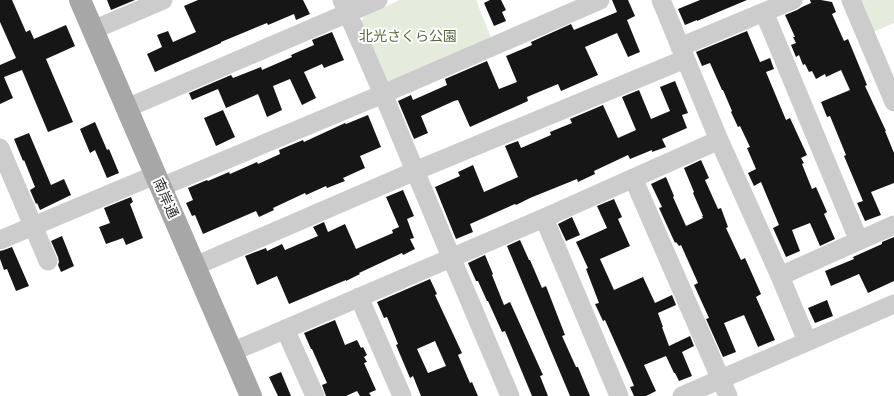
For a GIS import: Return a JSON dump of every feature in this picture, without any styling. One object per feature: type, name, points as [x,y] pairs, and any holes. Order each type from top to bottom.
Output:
[{"type":"main road","name":"南岸通","points":[[80,0],[251,396]]},
{"type":"street","points":[[93,30],[163,0]]},
{"type":"street","points":[[127,108],[345,6],[378,0]]},
{"type":"street","points":[[0,240],[33,226],[158,181],[383,94],[600,0]]},
{"type":"street","points":[[661,0],[719,140],[780,276],[807,341]]},
{"type":"street","points":[[195,266],[683,53],[764,12],[793,0]]},
{"type":"street","points":[[851,0],[894,102]]},
{"type":"street","points":[[345,6],[510,396]]},
{"type":"street","points":[[764,12],[859,241]]},
{"type":"street","points":[[232,352],[544,218],[719,140]]},
{"type":"street","points":[[0,148],[48,261]]},
{"type":"street","points":[[634,178],[725,388]]},
{"type":"street","points":[[544,218],[619,396]]},
{"type":"street","points":[[780,276],[894,225]]},
{"type":"street","points":[[359,297],[402,396]]},
{"type":"street","points":[[682,396],[725,388],[807,341],[894,304]]},
{"type":"street","points":[[285,329],[315,396]]},
{"type":"green space","name":"北光さくら公園","points":[[400,0],[476,0],[492,40],[391,82],[383,79],[360,24],[364,16]]},
{"type":"green space","points":[[859,0],[894,0],[894,23],[873,32]]},
{"type":"building","points":[[0,0],[12,0],[26,32],[30,30],[34,39],[66,25],[75,46],[46,59],[73,122],[48,132],[22,70],[4,77],[13,98],[0,104],[0,65],[16,58],[0,22]]},
{"type":"building","points":[[107,0],[135,0],[111,10]]},
{"type":"building","points":[[198,0],[303,0],[310,14],[296,20],[294,14],[268,25],[267,23],[155,72],[147,54],[162,47],[157,35],[168,31],[173,42],[196,32],[184,6]]},
{"type":"building","points":[[490,0],[501,0],[506,10],[502,12],[506,21],[494,26],[484,3]]},
{"type":"building","points":[[612,0],[628,0],[635,16],[627,20],[640,52],[628,57],[617,33],[585,47],[598,75],[561,91],[558,84],[527,97],[528,101],[470,127],[458,100],[454,101],[421,116],[428,133],[414,139],[398,101],[411,95],[413,100],[447,85],[445,79],[487,61],[499,89],[517,82],[506,56],[532,45],[531,42],[571,24],[574,30],[617,12]]},
{"type":"building","points":[[700,0],[747,0],[685,25],[678,9]]},
{"type":"building","points":[[810,0],[832,2],[836,12],[832,14],[844,41],[848,39],[867,85],[865,86],[886,131],[894,153],[894,183],[871,192],[881,215],[865,221],[857,203],[863,201],[844,156],[846,155],[830,116],[827,117],[821,102],[850,90],[841,70],[826,77],[825,74],[816,79],[812,71],[809,72],[805,64],[803,65],[799,55],[796,57],[791,45],[796,43],[793,37],[795,37],[785,15],[811,3]]},
{"type":"building","points":[[747,31],[760,62],[770,58],[774,69],[766,72],[786,120],[790,118],[807,155],[801,158],[804,163],[802,164],[812,189],[816,187],[827,212],[824,214],[835,239],[820,246],[810,223],[792,230],[800,251],[786,257],[773,228],[779,225],[761,182],[754,186],[748,173],[756,169],[747,148],[750,147],[740,126],[738,127],[710,63],[702,66],[696,52]]},
{"type":"building","points":[[332,32],[344,60],[324,68],[322,64],[304,72],[316,98],[302,105],[290,79],[273,86],[282,110],[267,117],[258,94],[226,108],[218,89],[192,100],[189,93],[231,75],[233,78],[261,67],[262,70],[292,57],[291,55],[314,45],[312,40]]},
{"type":"building","points":[[675,81],[688,113],[682,115],[687,128],[662,139],[666,147],[652,152],[652,150],[630,159],[628,155],[594,171],[595,174],[578,182],[577,179],[516,205],[515,204],[470,224],[473,232],[456,239],[435,187],[460,176],[458,172],[473,165],[484,192],[518,177],[505,146],[518,141],[521,148],[551,135],[550,132],[572,123],[570,119],[603,105],[618,138],[636,130],[622,97],[639,90],[651,119],[670,111],[660,87]]},
{"type":"building","points":[[223,110],[235,137],[216,146],[204,118]]},
{"type":"building","points":[[368,115],[381,147],[360,156],[365,168],[343,178],[345,181],[327,188],[326,186],[306,195],[305,193],[273,208],[274,210],[259,217],[256,211],[203,234],[195,215],[192,216],[186,203],[193,200],[188,188],[229,172],[230,174],[257,162],[258,164],[280,154],[279,150],[303,140],[304,142],[345,123],[346,124]]},
{"type":"building","points":[[95,122],[119,173],[107,178],[95,150],[90,153],[80,129]]},
{"type":"building","points":[[29,133],[51,185],[64,179],[71,195],[40,210],[30,190],[35,187],[14,139]]},
{"type":"building","points":[[701,160],[709,178],[705,180],[718,209],[721,208],[728,227],[726,228],[741,260],[745,258],[761,294],[756,297],[775,340],[758,347],[744,315],[724,323],[736,352],[723,357],[706,319],[709,318],[694,285],[698,283],[681,245],[679,246],[676,242],[675,243],[659,208],[662,207],[651,184],[666,177],[686,226],[703,218],[684,168]]},
{"type":"building","points":[[403,190],[414,216],[407,219],[414,238],[410,239],[415,249],[403,255],[402,253],[359,273],[360,274],[346,281],[289,304],[277,276],[257,285],[245,256],[266,248],[267,251],[282,244],[285,250],[318,236],[313,227],[324,222],[328,232],[345,224],[356,249],[393,233],[392,230],[399,227],[386,197]]},
{"type":"building","points":[[131,197],[133,202],[130,204],[143,238],[126,245],[123,238],[106,244],[99,227],[110,223],[104,208]]},
{"type":"building","points":[[614,199],[622,217],[618,219],[630,246],[600,259],[614,290],[643,277],[655,303],[672,295],[676,305],[658,313],[669,346],[690,336],[694,346],[682,352],[692,376],[679,381],[666,356],[644,365],[656,391],[646,396],[634,396],[630,387],[634,386],[630,376],[605,320],[603,321],[595,304],[599,303],[586,269],[588,268],[576,242],[607,228],[597,206]]},
{"type":"building","points":[[572,217],[580,235],[566,241],[558,224]]},
{"type":"building","points":[[62,236],[74,266],[61,272],[58,265],[58,257],[51,241]]},
{"type":"building","points":[[894,237],[894,281],[868,293],[859,274],[831,286],[825,271],[854,259],[853,257]]},
{"type":"building","points":[[520,240],[542,288],[546,286],[565,335],[562,336],[576,367],[578,367],[590,396],[570,396],[507,246]]},
{"type":"building","points":[[12,247],[29,286],[16,291],[7,269],[4,270],[0,259],[0,251]]},
{"type":"building","points":[[485,255],[504,305],[510,302],[543,375],[540,376],[548,396],[532,396],[505,331],[502,332],[478,281],[476,281],[468,263]]},
{"type":"building","points":[[430,279],[437,294],[435,295],[462,353],[458,355],[470,383],[472,382],[478,396],[421,396],[413,376],[410,378],[396,345],[398,344],[387,317],[384,318],[377,302]],"holes":[[[435,341],[446,366],[428,373],[417,349]]]},
{"type":"building","points":[[827,300],[833,316],[815,323],[808,308]]},
{"type":"building","points":[[335,320],[345,345],[357,340],[367,355],[364,357],[367,362],[364,363],[376,390],[369,393],[371,396],[360,396],[357,391],[346,396],[326,396],[322,385],[327,383],[304,333]]},
{"type":"building","points":[[281,372],[291,396],[278,396],[269,377]]}]
